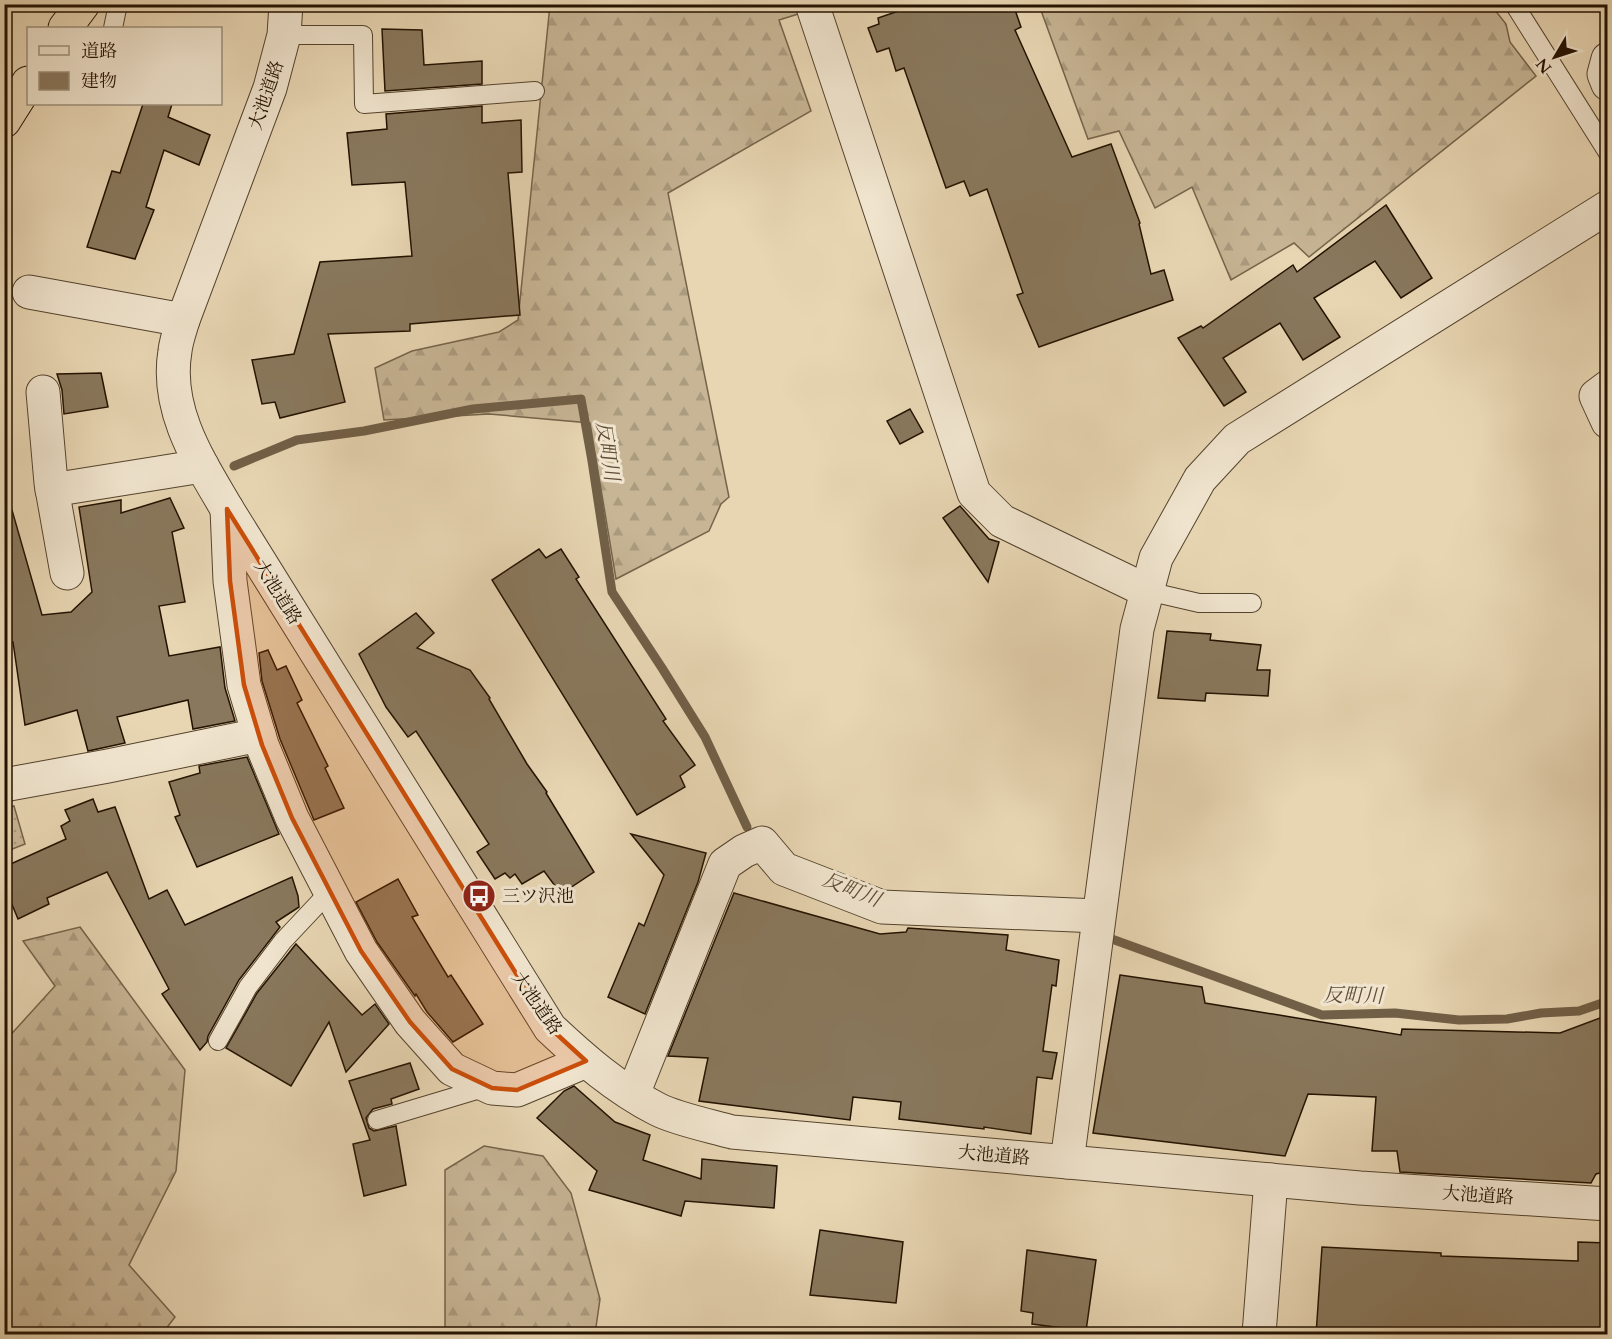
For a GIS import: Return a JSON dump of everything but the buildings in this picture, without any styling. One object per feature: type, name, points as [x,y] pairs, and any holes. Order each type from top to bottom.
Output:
[{"type":"highway","points":[[66,27],[83,4]]},
{"type":"highway","points":[[4,121],[27,85]]},
{"type":"street","points":[[812,4],[974,493],[1002,521],[1147,591]]},
{"type":"street","name":"大池道路","points":[[285,20],[270,88],[183,320],[174,352],[173,377],[180,421],[227,510],[550,1028],[586,1061],[601,1074],[658,1110],[732,1132],[1360,1188],[1608,1204]]},
{"type":"street","points":[[1608,59],[1604,74],[1608,84]]},
{"type":"street","points":[[1067,1162],[1137,629],[1155,558],[1200,479],[1237,439],[1608,207]]},
{"type":"street","points":[[29,292],[183,320]]},
{"type":"street","points":[[1608,387],[1596,396],[1608,422]]},
{"type":"street","points":[[43,392],[52,490],[67,573]]},
{"type":"street","points":[[52,490],[202,466]]},
{"type":"street","points":[[227,510],[230,581],[244,685],[259,735],[292,818],[361,951],[410,1023],[452,1069],[488,1086],[517,1090],[586,1061]]},
{"type":"street","points":[[4,785],[259,735]]},
{"type":"street","points":[[633,1094],[725,864],[744,851],[762,843],[784,869],[882,907],[1098,916]]},
{"type":"street","points":[[1259,1335],[1271,1180]]},
{"type":"lane","points":[[112,27],[118,4]]},
{"type":"lane","points":[[1514,4],[1608,153]]},
{"type":"lane","points":[[285,20],[363,35],[364,104],[536,91]]},
{"type":"lane","points":[[1147,591],[1199,603],[1252,603]]},
{"type":"lane","points":[[218,1041],[248,987],[283,941],[330,891]]},
{"type":"lane","points":[[377,1120],[488,1086]]},
{"type":"highlighted area","points":[[227,509],[550,1028],[586,1061],[517,1090],[492,1088],[452,1069],[410,1022],[361,951],[292,818],[262,745],[244,685],[230,581]]},
{"type":"green space","points":[[550,5],[827,5],[779,20],[811,111],[668,193],[729,497],[721,504],[709,531],[616,579],[590,423],[489,414],[384,420],[375,368],[412,351],[499,332],[518,320]]},
{"type":"green space","points":[[1039,5],[1491,5],[1506,24],[1510,42],[1536,76],[1309,257],[1294,243],[1231,280],[1192,187],[1155,208],[1119,131],[1088,139]]},
{"type":"green space","points":[[14,806],[25,844],[5,852],[5,808]]},
{"type":"green space","points":[[80,927],[185,1070],[176,1171],[129,1265],[175,1317],[162,1334],[5,1334],[5,1041],[55,986],[23,941]]},
{"type":"green space","points":[[484,1146],[543,1156],[571,1193],[600,1299],[595,1334],[445,1334],[445,1170]]},
{"type":"waterway","name":"反町川","points":[[234,466],[297,440],[364,431],[473,409],[581,399],[612,592],[705,737],[747,827]]},
{"type":"waterway","name":"反町川","points":[[1109,938],[1322,1015],[1395,1013],[1459,1020],[1507,1019],[1541,1013],[1579,1011],[1608,1001]]},
{"type":"place","name":"三ツ沢池","points":[[479,896]]}]
